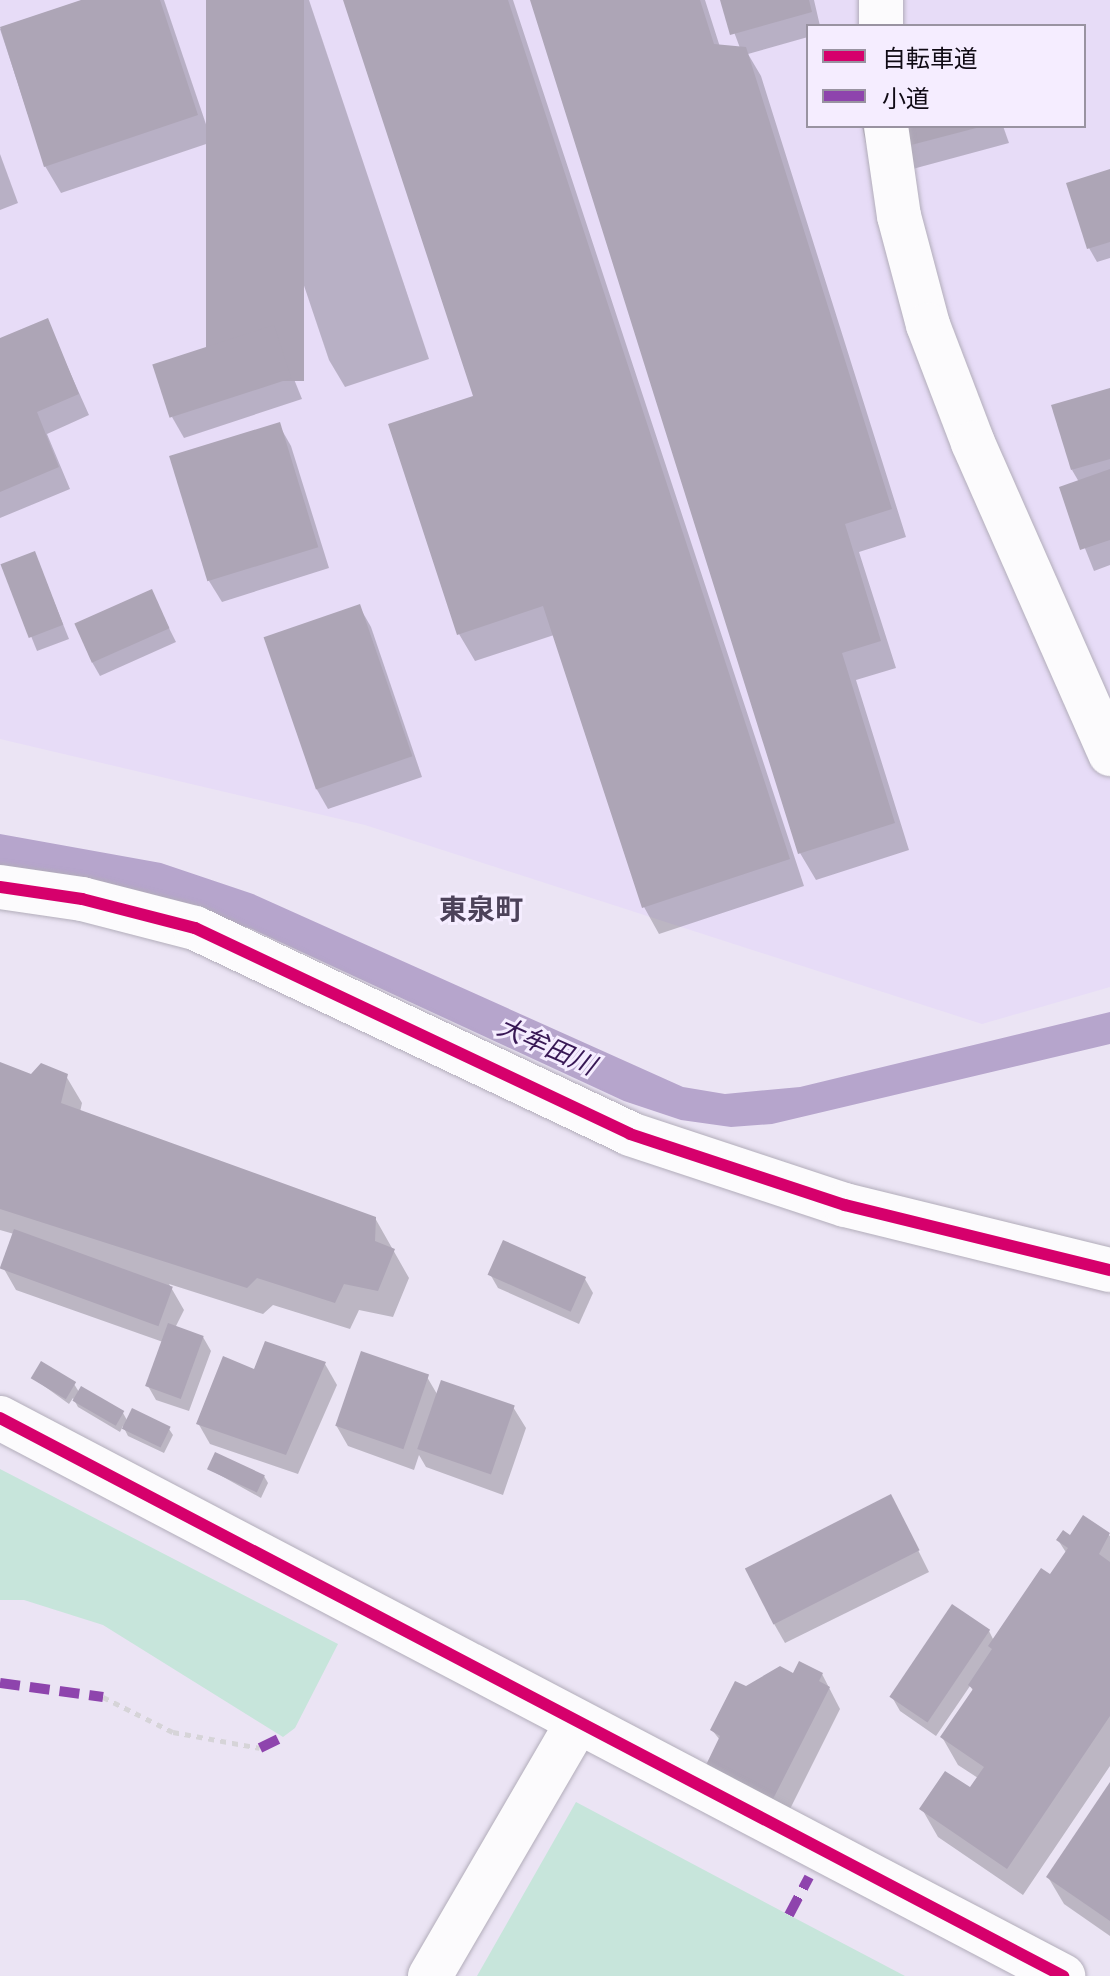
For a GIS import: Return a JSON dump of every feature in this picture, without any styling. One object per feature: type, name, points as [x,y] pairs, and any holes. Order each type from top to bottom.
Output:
[{"type":"street","points":[[881,0],[881,24]]},
{"type":"street","points":[[886,128],[899,216],[928,325],[973,443],[1110,754]]},
{"type":"street","points":[[0,887],[82,899],[195,928],[630,1134],[845,1205],[1110,1270]]},
{"type":"street","points":[[0,1418],[1063,1976]]},
{"type":"street","points":[[430,1976],[578,1722]]},
{"type":"path","points":[[103,1697],[173,1732],[260,1748]]},
{"type":"shaded area","points":[[0,0],[1110,0],[1110,987],[982,1024],[365,825],[0,739]]},
{"type":"green space","points":[[0,1469],[338,1644],[295,1728],[283,1737],[103,1625],[24,1600],[0,1600]]},
{"type":"green space","points":[[576,1802],[789,1915],[905,1976],[477,1976]]},
{"type":"water","name":"大牟田川","points":[[0,834],[161,863],[253,894],[683,1087],[725,1094],[800,1087],[1110,1012],[1110,1044],[772,1124],[731,1127],[681,1120],[624,1101],[252,929],[154,896],[0,867]]},
{"type":"building","points":[[81,0],[160,0],[198,115],[44,167],[0,27]]},
{"type":"building","points":[[206,0],[304,0],[304,381],[206,381]]},
{"type":"building","points":[[343,0],[508,0],[790,859],[642,908],[543,606],[457,635],[388,424],[473,396]]},
{"type":"building","points":[[530,0],[700,0],[714,44],[746,47],[892,509],[845,524],[881,641],[842,653],[895,823],[798,854]]},
{"type":"building","points":[[720,0],[809,0],[812,12],[730,35]]},
{"type":"building","points":[[862,128],[976,128],[869,156]]},
{"type":"building","points":[[1110,169],[1110,242],[1087,249],[1066,183]]},
{"type":"building","points":[[48,318],[79,394],[37,412],[59,467],[0,492],[0,338]]},
{"type":"building","points":[[274,325],[291,378],[170,418],[152,365]]},
{"type":"building","points":[[1110,388],[1110,459],[1071,470],[1051,405]]},
{"type":"building","points":[[280,422],[318,547],[207,581],[169,456]]},
{"type":"building","points":[[1110,469],[1110,540],[1080,550],[1059,487]]},
{"type":"building","points":[[35,551],[63,625],[29,638],[0,564]]},
{"type":"building","points":[[152,589],[169,628],[92,663],[74,624]]},
{"type":"building","points":[[360,604],[412,756],[316,789],[264,637]]},
{"type":"building","points":[[0,1062],[31,1074],[41,1063],[68,1074],[61,1103],[376,1217],[375,1241],[395,1249],[378,1291],[344,1284],[335,1303],[257,1278],[247,1288],[0,1209]]},
{"type":"building","points":[[14,1229],[173,1287],[158,1326],[0,1269]]},
{"type":"building","points":[[503,1240],[586,1277],[571,1312],[488,1275]]},
{"type":"building","points":[[168,1323],[204,1336],[181,1399],[145,1386]]},
{"type":"building","points":[[265,1341],[326,1362],[286,1455],[196,1424],[223,1356],[254,1369]]},
{"type":"building","points":[[361,1351],[429,1374],[403,1449],[335,1426]]},
{"type":"building","points":[[41,1361],[76,1382],[66,1399],[31,1378]]},
{"type":"building","points":[[441,1380],[515,1405],[491,1474],[417,1449]]},
{"type":"building","points":[[81,1386],[124,1411],[116,1426],[72,1401]]},
{"type":"building","points":[[132,1408],[171,1427],[161,1448],[122,1429]]},
{"type":"building","points":[[215,1452],[265,1475],[257,1492],[207,1469]]},
{"type":"building","points":[[891,1494],[920,1550],[773,1625],[745,1568]]},
{"type":"building","points":[[1083,1515],[1110,1533],[1099,1554],[1110,1562],[1110,1716],[1007,1869],[919,1809],[945,1771],[970,1787],[984,1767],[940,1737],[973,1689],[968,1685],[992,1649],[988,1646],[1041,1568],[1050,1574],[1068,1548],[1056,1540],[1063,1530],[1070,1535]]},
{"type":"building","points":[[952,1604],[990,1630],[928,1723],[889,1697]]},
{"type":"building","points":[[799,1661],[823,1673],[819,1681],[830,1687],[772,1801],[705,1767],[720,1736],[710,1730],[735,1681],[746,1686],[780,1666],[793,1673]]},
{"type":"building","points":[[1110,1782],[1110,1921],[1046,1877]]},
{"type":"marked path","points":[[0,1683],[103,1697]]},
{"type":"marked path","points":[[260,1748],[283,1737]]},
{"type":"marked path","points":[[789,1915],[809,1877]]},
{"type":"cycle path","points":[[0,887],[82,899],[195,928],[630,1134],[845,1205],[1110,1270]]},
{"type":"cycle path","points":[[0,1418],[1063,1976]]},
{"type":"district","name":"東泉町","points":[[481,908]]}]
